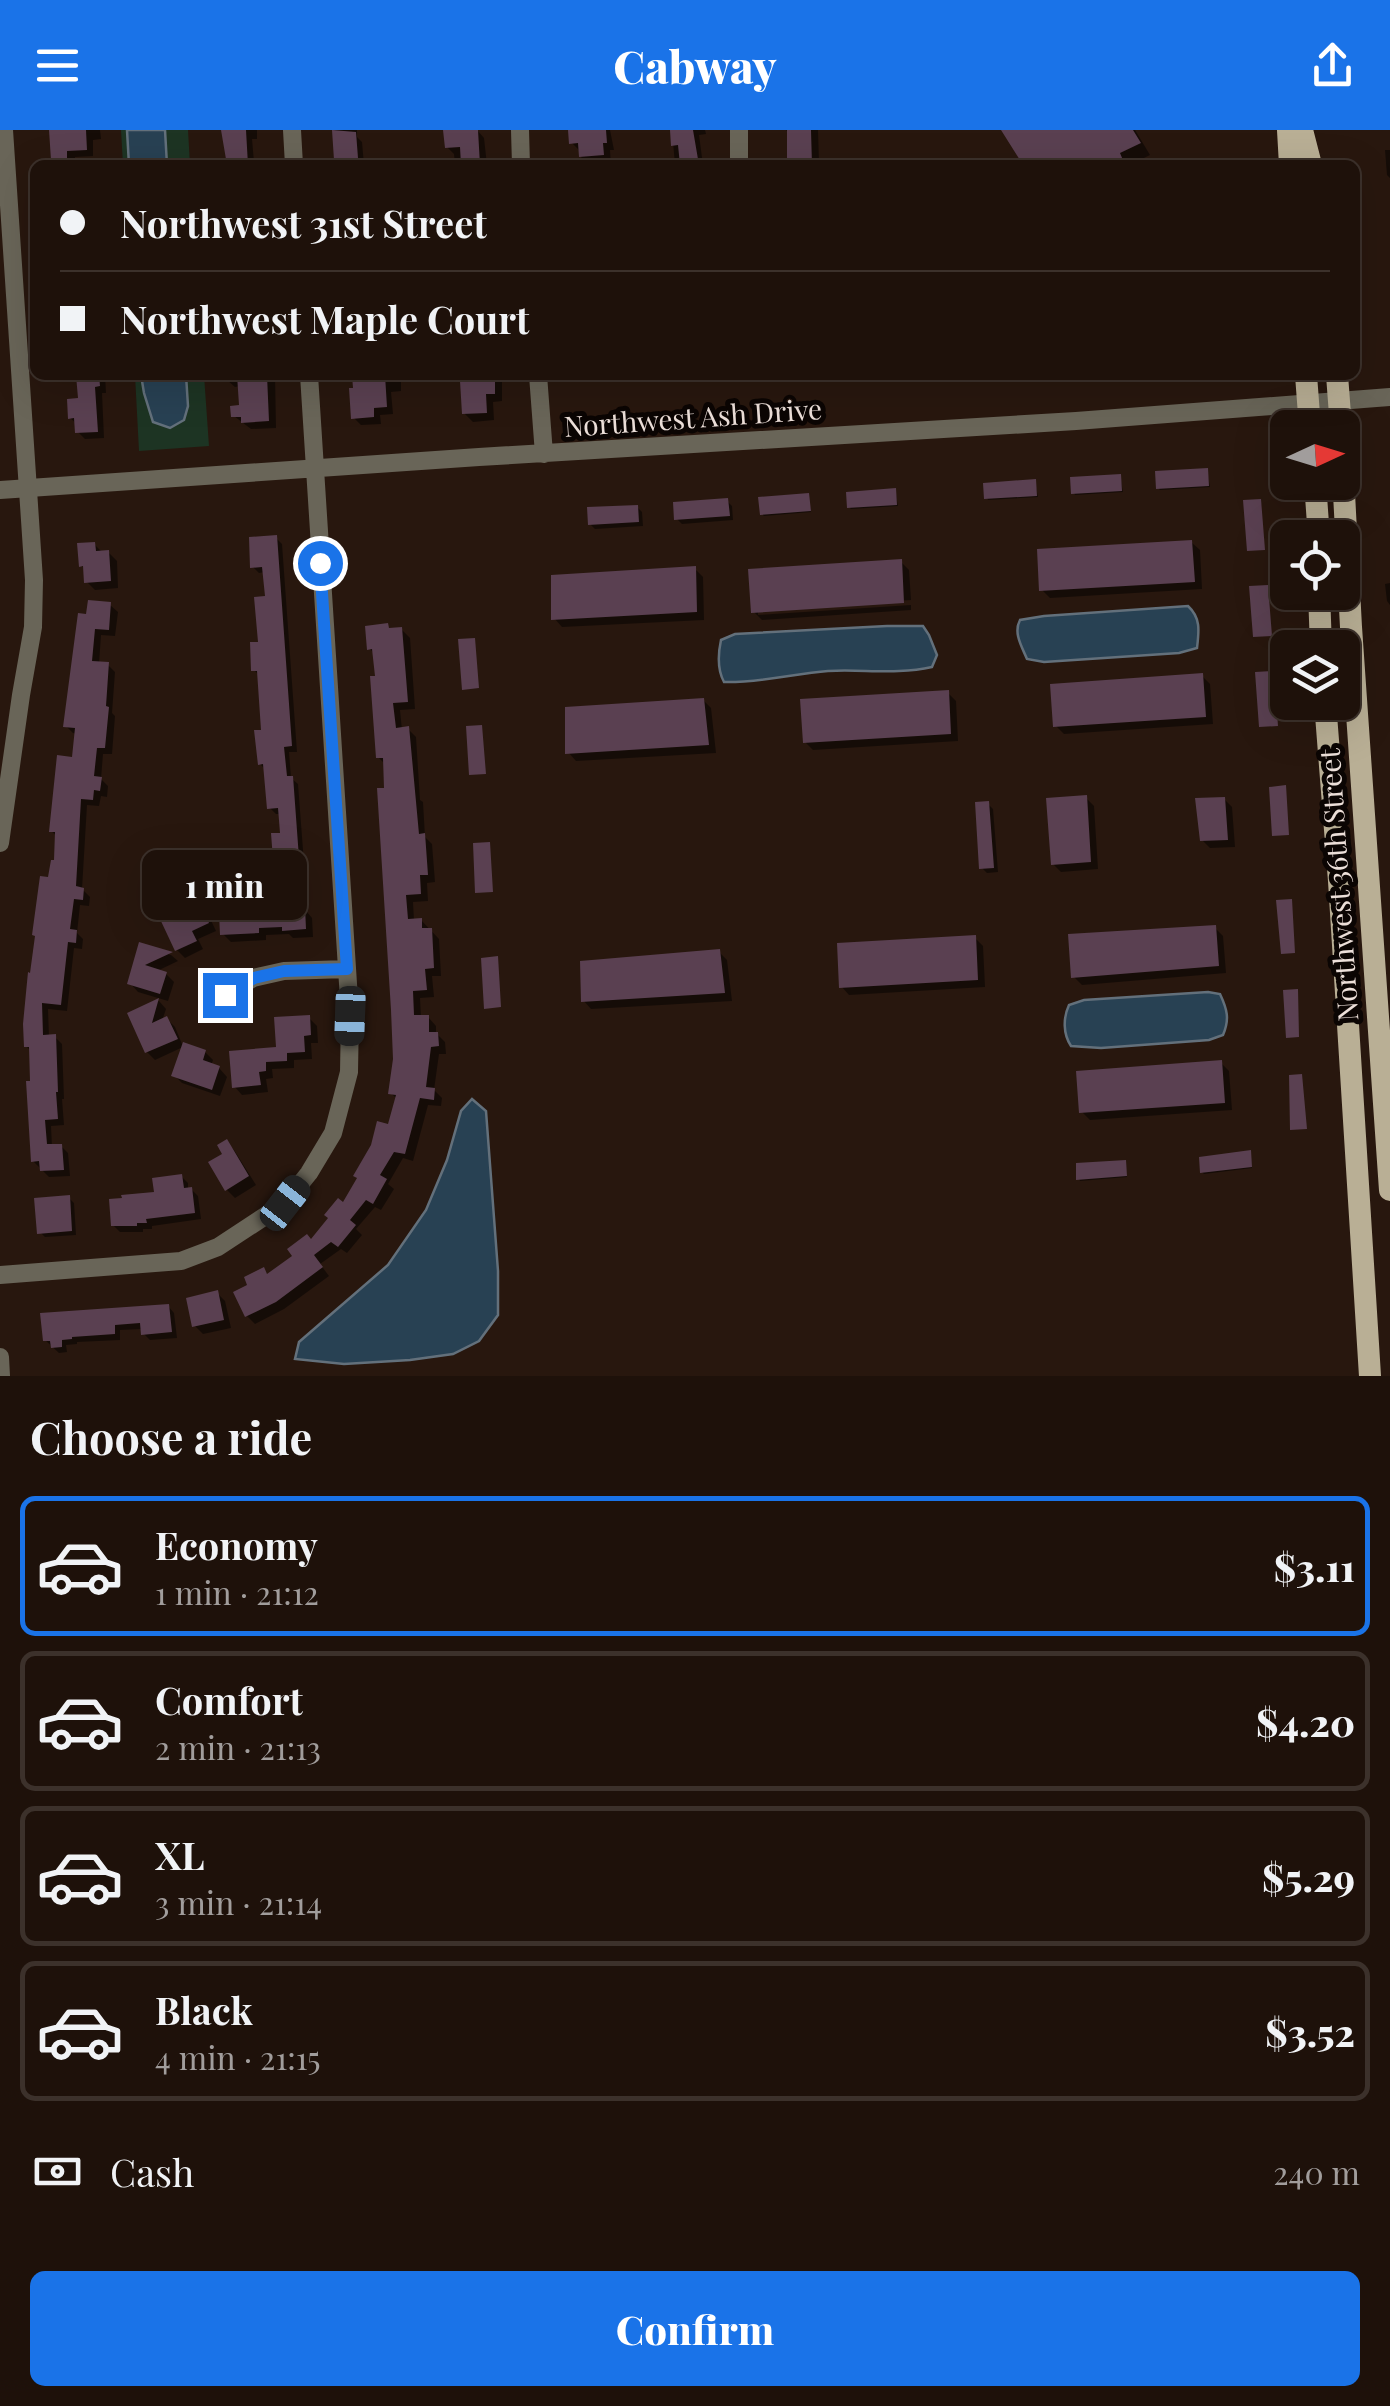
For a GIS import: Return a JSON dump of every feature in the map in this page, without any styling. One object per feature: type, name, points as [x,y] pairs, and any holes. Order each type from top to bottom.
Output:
[{"type":"main road","points":[[1288,130],[1290,160]]},
{"type":"main road","points":[[1302,130],[1310,160]]},
{"type":"main road","points":[[1306,380],[1309,410]]},
{"type":"main road","points":[[1338,380],[1340,410]]},
{"type":"main road","name":"Northwest 36th Street","points":[[1344,500],[1390,1190]]},
{"type":"main road","name":"Northwest 36th Street","points":[[1326,720],[1370,1376]]},
{"type":"street","points":[[0,843],[33,626],[34,580],[4,130]]},
{"type":"street","points":[[292,130],[294,160]]},
{"type":"street","points":[[520,130],[522,160]]},
{"type":"street","points":[[739,130],[740,160]]},
{"type":"street","points":[[0,1276],[181,1261],[218,1247],[285,1203],[333,1133],[348,1072],[350,1016],[309,380]]},
{"type":"street","points":[[538,380],[544,454]]},
{"type":"street","name":"Northwest Ash Drive","points":[[0,490],[1390,397]]},
{"type":"street","points":[[225,995],[254,978],[284,971],[347,969]]},
{"type":"street","points":[[0,1357],[1,1376]]},
{"type":"green space","points":[[121,130],[188,130],[190,160],[123,160]]},
{"type":"green space","points":[[135,380],[204,380],[209,446],[139,451]]},
{"type":"water","points":[[127,130],[165,130],[167,160],[129,160]]},
{"type":"water","points":[[142,380],[186,380],[188,406],[184,420],[170,428],[153,422]]},
{"type":"water","points":[[1188,606],[1197,620],[1197,648],[1179,653],[1044,662],[1027,659],[1018,635],[1020,620]]},
{"type":"water","points":[[923,626],[937,655],[932,667],[828,671],[737,682],[724,682],[720,672],[721,640],[735,634]]},
{"type":"water","points":[[1220,994],[1227,1019],[1223,1035],[1209,1040],[1101,1048],[1071,1046],[1066,1036],[1069,1005],[1084,1000]]},
{"type":"water","points":[[472,1099],[486,1111],[498,1315],[479,1341],[453,1354],[344,1364],[295,1359],[299,1342],[388,1265],[426,1210],[447,1160],[461,1111]]},
{"type":"building","points":[[49,130],[86,130],[87,150],[67,151],[67,159],[51,160]]},
{"type":"building","points":[[221,130],[246,130],[248,160],[226,160]]},
{"type":"building","points":[[332,130],[356,132],[358,158],[334,160]]},
{"type":"building","points":[[443,130],[478,130],[480,160],[461,160],[460,147],[445,148]]},
{"type":"building","points":[[568,130],[606,130],[604,155],[579,157],[578,143],[569,144]]},
{"type":"building","points":[[670,130],[693,130],[698,160],[680,160],[678,145],[671,146]]},
{"type":"building","points":[[787,130],[811,130],[812,160],[787,160]]},
{"type":"building","points":[[1001,130],[1133,130],[1141,143],[1120,153],[1123,160],[1020,160]]},
{"type":"building","points":[[76,380],[99,380],[100,386],[95,387],[98,432],[75,433],[74,418],[68,419],[67,399],[78,398]]},
{"type":"building","points":[[237,380],[267,380],[269,421],[241,423],[241,417],[231,417],[230,406],[239,405]]},
{"type":"building","points":[[352,380],[385,380],[387,407],[374,408],[374,417],[351,419],[349,388],[353,388]]},
{"type":"building","points":[[495,380],[495,394],[486,394],[487,413],[462,414],[460,381]]},
{"type":"building","points":[[1208,468],[1209,486],[1156,489],[1155,471]]},
{"type":"building","points":[[1121,474],[1122,491],[1071,494],[1070,477]]},
{"type":"building","points":[[1036,479],[1037,496],[984,499],[983,483]]},
{"type":"building","points":[[896,488],[897,505],[847,508],[846,492]]},
{"type":"building","points":[[809,493],[811,511],[760,515],[758,497]]},
{"type":"building","points":[[728,498],[730,516],[674,520],[673,502]]},
{"type":"building","points":[[1261,499],[1265,550],[1247,551],[1243,500]]},
{"type":"building","points":[[638,505],[639,522],[588,525],[587,507]]},
{"type":"building","points":[[277,535],[292,746],[284,747],[287,776],[293,776],[299,858],[273,860],[271,833],[280,833],[278,808],[267,809],[263,764],[258,765],[254,730],[261,730],[257,671],[251,671],[250,642],[258,642],[254,597],[265,596],[262,567],[250,568],[249,537]]},
{"type":"building","points":[[1192,540],[1195,582],[1039,591],[1037,549]]},
{"type":"building","points":[[95,542],[96,551],[109,550],[111,581],[84,583],[77,543]]},
{"type":"building","points":[[902,559],[904,603],[751,613],[748,569]]},
{"type":"building","points":[[696,566],[697,612],[551,620],[551,575]]},
{"type":"building","points":[[1268,585],[1270,636],[1253,637],[1249,586]]},
{"type":"building","points":[[88,600],[111,602],[109,630],[95,629],[92,661],[109,662],[109,707],[105,748],[97,748],[94,776],[102,777],[100,791],[94,790],[93,800],[81,799],[76,886],[84,888],[83,900],[74,899],[70,929],[77,930],[76,943],[68,942],[61,1005],[42,1003],[43,1035],[56,1034],[58,1119],[45,1120],[47,1144],[62,1144],[64,1170],[40,1171],[39,1161],[31,1162],[26,1081],[30,1081],[29,1047],[24,1047],[23,1024],[40,876],[48,877],[54,860],[55,832],[49,832],[57,755],[72,757],[75,728],[63,727],[78,613],[86,614]]},
{"type":"building","points":[[388,623],[389,628],[402,627],[408,702],[393,703],[396,728],[409,726],[419,834],[425,833],[428,875],[420,875],[421,894],[406,895],[408,919],[422,918],[422,928],[432,928],[434,968],[425,969],[427,990],[413,991],[414,1015],[429,1015],[429,1032],[438,1032],[439,1046],[431,1047],[426,1087],[435,1088],[434,1100],[420,1098],[405,1154],[394,1152],[380,1175],[387,1179],[373,1204],[366,1200],[350,1220],[356,1225],[338,1247],[331,1242],[314,1255],[323,1267],[276,1302],[245,1317],[233,1292],[247,1285],[244,1277],[264,1267],[267,1274],[292,1256],[287,1249],[307,1234],[311,1239],[338,1198],[343,1202],[371,1145],[377,1121],[388,1124],[396,1095],[388,1094],[393,1059],[377,788],[384,788],[383,758],[376,758],[370,676],[375,676],[365,626]]},
{"type":"building","points":[[475,638],[479,688],[462,690],[458,639]]},
{"type":"building","points":[[1270,671],[1270,720],[1278,720],[1278,726],[1259,727],[1255,672]]},
{"type":"building","points":[[1203,673],[1206,717],[1053,727],[1050,684]]},
{"type":"building","points":[[949,690],[951,734],[803,743],[800,699]]},
{"type":"building","points":[[704,698],[709,745],[565,754],[565,707]]},
{"type":"building","points":[[482,725],[486,774],[469,775],[466,726]]},
{"type":"building","points":[[1286,785],[1289,835],[1272,836],[1269,787]]},
{"type":"building","points":[[1087,795],[1091,862],[1051,865],[1046,798]]},
{"type":"building","points":[[1225,797],[1228,840],[1200,841],[1195,798]]},
{"type":"building","points":[[989,801],[994,868],[979,869],[975,802]]},
{"type":"building","points":[[490,842],[493,892],[475,893],[473,843]]},
{"type":"building","points":[[218,890],[230,890],[230,898],[299,893],[300,907],[305,907],[306,929],[259,928],[259,933],[220,935]]},
{"type":"building","points":[[1292,899],[1295,953],[1281,954],[1276,900]]},
{"type":"building","points":[[199,900],[209,923],[192,931],[197,941],[175,951],[160,919]]},
{"type":"building","points":[[1216,925],[1219,966],[1071,978],[1068,934]]},
{"type":"building","points":[[976,935],[978,980],[839,988],[837,943]]},
{"type":"building","points":[[139,942],[173,952],[145,965],[167,972],[160,994],[127,984]]},
{"type":"building","points":[[720,949],[725,993],[581,1002],[580,961]]},
{"type":"building","points":[[498,956],[501,1007],[484,1009],[481,958]]},
{"type":"building","points":[[1298,989],[1299,1037],[1286,1038],[1283,990]]},
{"type":"building","points":[[159,998],[152,1023],[167,1016],[178,1039],[145,1053],[127,1013]]},
{"type":"building","points":[[310,1015],[311,1035],[304,1036],[305,1052],[287,1053],[287,1061],[266,1062],[266,1071],[259,1072],[261,1085],[232,1088],[229,1051],[276,1047],[274,1017]]},
{"type":"building","points":[[183,1042],[206,1050],[203,1060],[220,1066],[212,1090],[171,1076]]},
{"type":"building","points":[[1222,1060],[1225,1103],[1079,1113],[1076,1071]]},
{"type":"building","points":[[1302,1074],[1307,1129],[1290,1130],[1289,1075]]},
{"type":"building","points":[[227,1139],[249,1176],[225,1191],[208,1162],[222,1154],[217,1145]]},
{"type":"building","points":[[1251,1150],[1252,1167],[1200,1173],[1199,1157]]},
{"type":"building","points":[[1126,1160],[1127,1176],[1076,1180],[1076,1163]]},
{"type":"building","points":[[182,1174],[184,1188],[192,1187],[195,1213],[146,1219],[147,1223],[137,1226],[111,1226],[109,1199],[154,1192],[152,1178]]},
{"type":"building","points":[[70,1195],[72,1231],[37,1234],[34,1198]]},
{"type":"building","points":[[218,1290],[224,1320],[192,1327],[186,1298]]},
{"type":"building","points":[[169,1304],[172,1332],[141,1335],[140,1323],[115,1325],[115,1334],[62,1340],[62,1347],[51,1348],[50,1341],[43,1341],[40,1313]]},
{"type":"route","points":[[225,995],[254,978],[284,971],[347,969],[320,563]]}]
